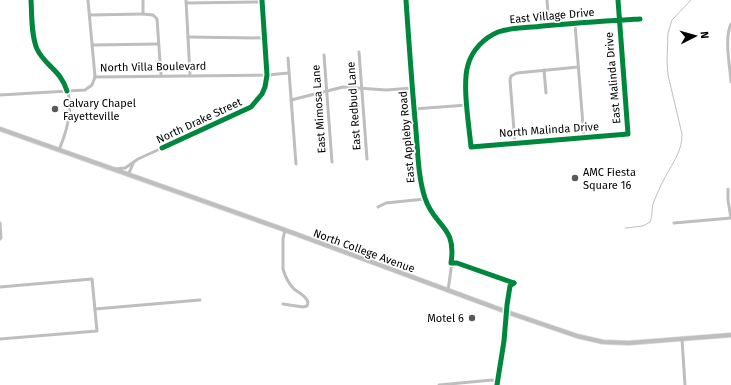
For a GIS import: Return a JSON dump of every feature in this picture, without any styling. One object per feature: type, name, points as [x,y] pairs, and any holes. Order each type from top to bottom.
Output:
[{"type":"main road","name":"North College Avenue","points":[[0,129],[285,230],[448,291],[569,334],[603,342],[629,343],[731,335]]},
{"type":"street","points":[[31,0],[36,47],[42,56],[60,75],[70,102],[70,117],[67,130],[59,150]]},
{"type":"street","points":[[88,0],[96,77]]},
{"type":"street","points":[[142,0],[143,14]]},
{"type":"street","name":"East Appleby Road","points":[[406,0],[414,109],[421,178],[425,199],[432,213],[449,234],[452,241],[453,254],[448,291]]},
{"type":"street","points":[[547,0],[549,26]]},
{"type":"street","name":"East Malinda Drive","points":[[618,0],[628,134]]},
{"type":"street","points":[[190,75],[186,1],[262,1]]},
{"type":"street","name":"North Drake Street","points":[[110,169],[125,168],[138,159],[251,106],[262,94],[267,75],[262,1]]},
{"type":"street","points":[[90,15],[153,15],[157,19],[160,75]]},
{"type":"street","name":"East Village Drive","points":[[471,146],[467,105],[467,70],[472,54],[491,36],[503,31],[640,19]]},
{"type":"street","points":[[575,24],[584,138]]},
{"type":"street","points":[[731,24],[728,30],[727,38],[731,82]]},
{"type":"street","points":[[188,37],[265,38]]},
{"type":"street","points":[[93,45],[158,44]]},
{"type":"street","name":"East Redbud Lane","points":[[359,52],[367,160]]},
{"type":"street","name":"East Mimosa Lane","points":[[324,55],[332,162]]},
{"type":"street","points":[[288,58],[296,164]]},
{"type":"street","points":[[515,142],[510,80],[512,76],[517,73],[578,67]]},
{"type":"street","points":[[544,70],[546,93]]},
{"type":"street","name":"North Villa Boulevard","points":[[0,95],[67,92],[88,89],[94,83],[96,77],[160,75],[267,75],[289,73]]},
{"type":"street","points":[[291,100],[347,86],[386,90],[413,88]]},
{"type":"street","points":[[414,109],[467,105]]},
{"type":"street","name":"North Malinda Drive","points":[[471,146],[628,134]]},
{"type":"street","points":[[128,175],[133,163]]},
{"type":"street","points":[[674,223],[731,218],[728,189]]},
{"type":"street","points":[[378,207],[386,203],[425,199]]},
{"type":"street","points":[[0,223],[1,238]]},
{"type":"street","points":[[283,304],[303,307],[307,306],[308,302],[306,298],[293,288],[283,269],[283,239],[285,230]]},
{"type":"street","points":[[0,287],[92,279],[97,331],[0,339]]},
{"type":"street","points":[[95,309],[200,300]]},
{"type":"street","points":[[439,385],[492,380],[497,383],[507,312]]},
{"type":"street","points":[[682,339],[685,385]]},
{"type":"waterway","points":[[625,228],[643,226],[650,222],[654,201],[675,160],[682,141],[682,134],[668,75],[668,33],[672,20],[691,0]]},
{"type":"cycle path","points":[[31,0],[33,31],[37,49],[44,60],[61,78],[67,91]]},
{"type":"cycle path","points":[[162,148],[251,107],[262,94],[267,75],[262,0]]},
{"type":"cycle path","points":[[406,0],[419,165],[425,198],[429,208],[448,233],[452,250],[451,263],[457,263],[514,283]]},
{"type":"cycle path","points":[[618,0],[628,134],[471,147],[466,105],[466,73],[472,54],[483,41],[498,32],[515,28],[604,21],[616,21],[628,20],[640,19]]},
{"type":"cycle path","points":[[497,385],[504,341],[510,286],[514,283]]},
{"type":"place","name":"Calvary Chapel Fayetteville","points":[[55,109]]},
{"type":"place","name":"AMC Fiesta Square 16","points":[[575,178]]},
{"type":"place","name":"Motel 6","points":[[472,318]]}]
